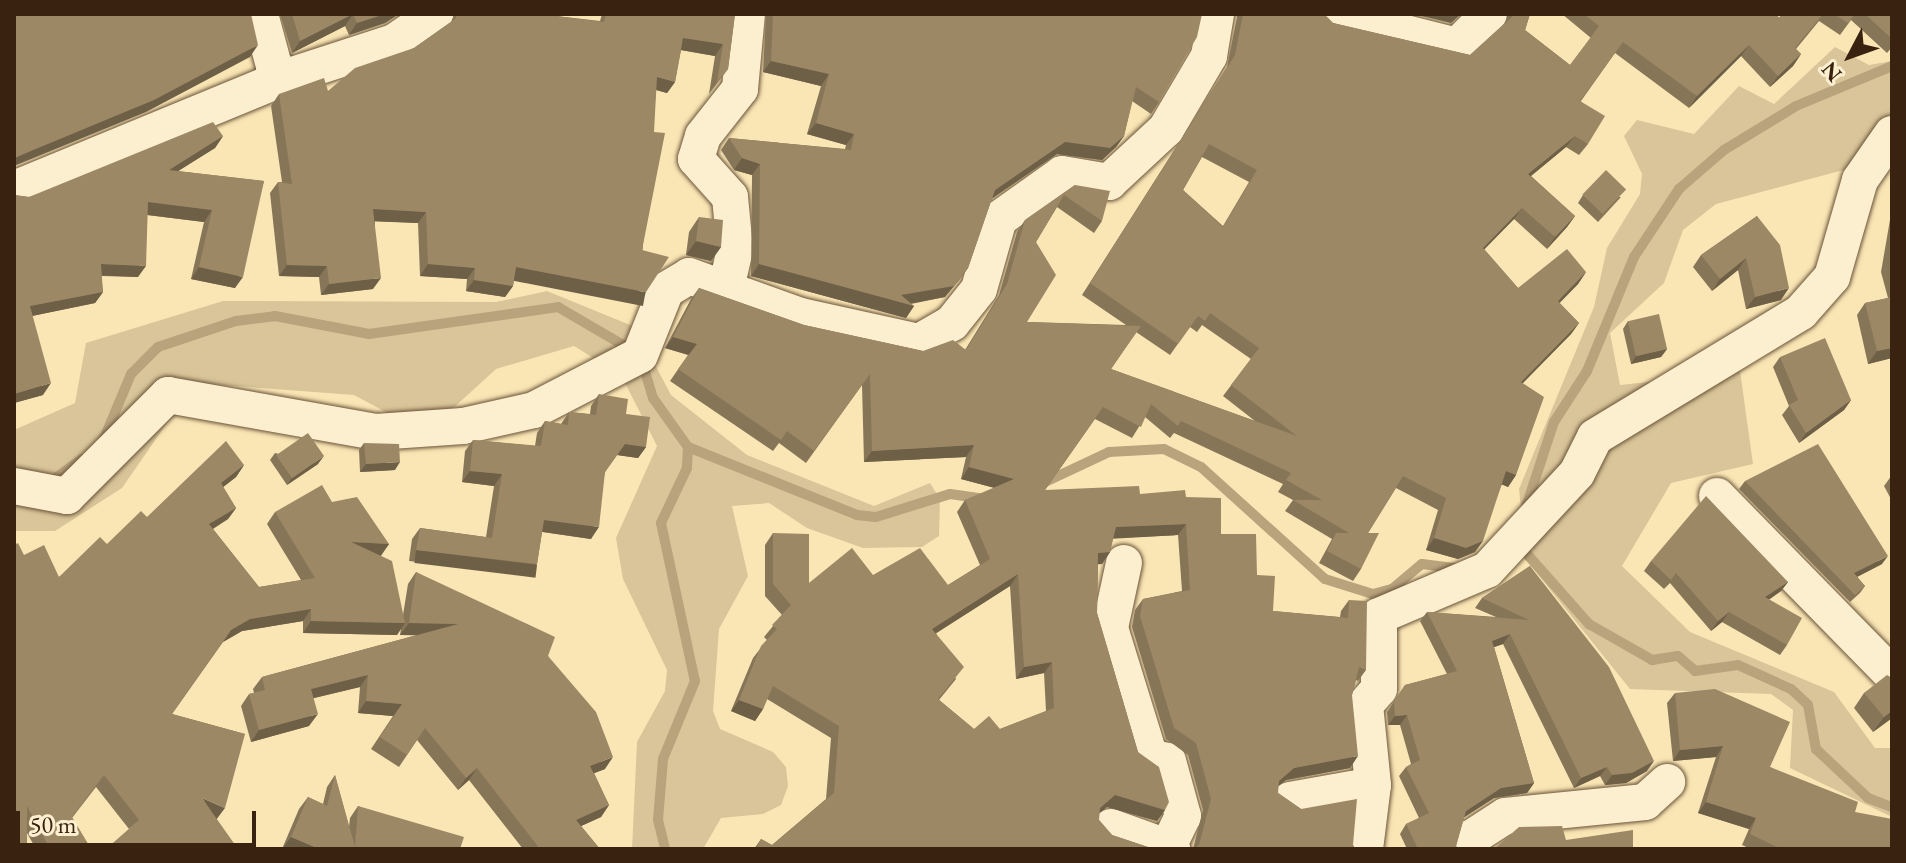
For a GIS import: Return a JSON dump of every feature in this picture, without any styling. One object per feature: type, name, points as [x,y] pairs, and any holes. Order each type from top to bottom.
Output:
[{"type":"street","points":[[260,14],[274,66],[286,77]]},
{"type":"street","points":[[14,189],[286,77],[394,42],[435,14]]},
{"type":"street","points":[[726,289],[735,249],[730,197],[696,159],[703,136],[740,89],[747,14]]},
{"type":"street","points":[[14,486],[67,496],[168,395],[376,432],[463,426],[534,410],[640,355],[666,290],[689,276],[801,316],[919,342],[941,330],[979,289],[999,219],[1062,174],[1109,182],[1166,129],[1209,56],[1216,14]]},
{"type":"street","points":[[1330,14],[1457,46],[1489,14]]},
{"type":"street","points":[[1365,849],[1373,785],[1365,705],[1379,689],[1379,616],[1487,570],[1577,473],[1595,437],[1801,312],[1832,277],[1860,180],[1892,134]]},
{"type":"street","points":[[1717,496],[1892,675]]},
{"type":"street","points":[[1111,827],[1171,846],[1183,816],[1168,761],[1150,757],[1110,628],[1124,563]]},
{"type":"street","points":[[1469,849],[1471,838],[1505,816],[1645,802],[1667,782]]},
{"type":"street","points":[[1290,800],[1373,785]]},
{"type":"shaded area","points":[[1835,47],[1869,65],[1892,61],[1892,157],[1716,204],[1683,230],[1664,283],[1610,333],[1620,385],[1658,381],[1735,335],[1753,464],[1671,483],[1622,566],[1690,632],[1834,692],[1875,748],[1892,748],[1892,817],[1790,768],[1793,710],[1771,694],[1630,689],[1527,561],[1519,489],[1594,307],[1607,248],[1640,194],[1642,174],[1624,136],[1637,120],[1694,134],[1739,86],[1774,104]]},
{"type":"shaded area","points":[[547,291],[635,327],[671,395],[747,455],[874,506],[930,483],[940,499],[939,536],[922,547],[863,548],[807,528],[769,503],[732,506],[748,576],[719,629],[713,711],[720,729],[773,752],[786,767],[788,786],[781,805],[763,814],[721,818],[703,849],[632,849],[637,742],[665,691],[667,670],[623,579],[616,538],[657,446],[621,375],[574,346],[496,369],[449,412],[410,425],[354,395],[208,384],[167,423],[122,488],[55,531],[14,531],[14,430],[75,403],[86,343],[223,301],[496,302]]},
{"type":"building","points":[[14,14],[251,14],[258,45],[154,100],[14,158]]},
{"type":"building","points":[[292,14],[353,14],[300,41]]},
{"type":"building","points":[[353,14],[385,14],[357,23]]},
{"type":"building","points":[[458,14],[539,14],[604,22],[606,14],[735,14],[728,69],[717,82],[723,44],[683,38],[675,82],[657,77],[654,132],[665,133],[642,250],[669,257],[646,292],[516,267],[513,286],[474,280],[475,268],[428,264],[426,212],[373,209],[381,278],[329,284],[327,266],[287,265],[278,182],[292,184],[279,94],[324,78],[328,91],[355,68],[414,48]]},
{"type":"building","points":[[773,14],[1202,14],[1197,37],[1159,102],[1136,87],[1124,136],[1110,148],[1065,142],[995,190],[968,268],[954,286],[901,295],[914,306],[759,264],[760,164],[742,158],[729,138],[851,150],[854,134],[816,123],[829,74],[771,61]]},
{"type":"building","points":[[1243,14],[1324,14],[1333,23],[1470,55],[1513,14],[1530,14],[1525,30],[1570,65],[1599,26],[1584,14],[1776,14],[1779,18],[1782,14],[1823,14],[1795,48],[1801,54],[1778,76],[1749,45],[1697,96],[1623,42],[1580,101],[1605,116],[1588,144],[1575,136],[1528,174],[1575,216],[1555,237],[1522,208],[1483,248],[1518,288],[1567,249],[1586,272],[1558,301],[1579,323],[1521,382],[1544,397],[1516,475],[1506,471],[1483,541],[1466,548],[1434,538],[1446,498],[1403,476],[1368,533],[1379,533],[1361,569],[1327,551],[1336,533],[1349,533],[1293,500],[1322,500],[1286,480],[1291,473],[1181,421],[1178,426],[1151,404],[1141,427],[1103,407],[1045,490],[1139,486],[1140,494],[1185,490],[1186,497],[1221,498],[1221,534],[1256,534],[1257,575],[1275,576],[1273,611],[1348,618],[1349,600],[1367,601],[1366,670],[1359,667],[1352,695],[1358,756],[1294,768],[1279,781],[1278,793],[1301,809],[1357,799],[1355,849],[1195,849],[1199,845],[1211,799],[1196,743],[1174,728],[1140,616],[1143,599],[1190,590],[1186,524],[1116,527],[1110,552],[1098,553],[1097,613],[1138,752],[1159,767],[1169,802],[1165,810],[1115,795],[1100,808],[1099,820],[1112,835],[1154,849],[756,849],[761,839],[772,845],[834,793],[839,726],[773,686],[763,709],[739,700],[761,646],[777,629],[772,625],[791,605],[773,584],[773,533],[809,534],[809,583],[852,548],[873,575],[920,548],[948,585],[990,559],[965,500],[1014,479],[969,467],[974,445],[872,451],[870,374],[814,451],[787,431],[781,440],[678,369],[697,344],[673,337],[699,288],[804,325],[923,351],[953,340],[966,350],[1007,284],[1025,220],[1075,185],[1110,191],[1102,221],[1064,195],[1036,242],[1056,275],[1027,322],[1141,326],[1111,369],[1297,436],[1231,385],[1259,348],[1210,313],[1205,321],[1198,316],[1178,344],[1090,283],[1235,55]],"holes":[[[1209,144],[1257,170],[1223,227],[1183,190]],[[1018,574],[1024,667],[1052,662],[1054,708],[1000,729],[989,716],[974,729],[938,699],[964,667],[932,629]]]},
{"type":"building","points":[[1834,14],[1855,14],[1848,23]]},
{"type":"building","points":[[1865,14],[1892,14],[1892,39]]},
{"type":"building","points":[[213,122],[223,136],[169,170],[264,181],[243,277],[199,267],[212,210],[148,202],[146,266],[101,264],[103,292],[30,306],[51,383],[14,394],[14,195],[29,197]]},
{"type":"building","points":[[1606,170],[1626,189],[1603,214],[1582,194]]},
{"type":"building","points":[[1757,216],[1780,245],[1789,288],[1755,297],[1746,258],[1720,279],[1701,255]]},
{"type":"building","points":[[699,217],[723,220],[721,247],[696,241]]},
{"type":"building","points":[[1892,297],[1892,348],[1877,351],[1865,303]]},
{"type":"building","points":[[1659,314],[1667,349],[1636,356],[1628,321]]},
{"type":"building","points":[[1825,338],[1851,400],[1806,433],[1789,405],[1798,400],[1780,357]]},
{"type":"building","points":[[599,394],[628,399],[626,414],[650,417],[646,447],[625,444],[605,472],[599,527],[544,520],[537,564],[416,550],[420,528],[492,538],[502,474],[470,471],[473,440],[541,446],[545,421],[568,425],[569,412],[596,415]]},
{"type":"building","points":[[308,433],[324,456],[292,478],[276,455]]},
{"type":"building","points":[[226,441],[244,465],[221,483],[236,508],[209,524],[259,587],[315,578],[275,512],[322,485],[332,502],[357,497],[389,544],[351,542],[392,561],[405,623],[311,621],[311,609],[250,619],[231,630],[172,714],[245,734],[225,808],[202,798],[238,849],[106,849],[139,820],[104,775],[72,817],[91,849],[50,849],[27,806],[27,849],[14,849],[14,545],[18,543],[24,555],[44,545],[59,577],[100,537],[107,544],[141,511],[147,517]]},
{"type":"building","points":[[364,443],[399,444],[400,462],[366,464]]},
{"type":"building","points":[[1818,444],[1888,556],[1854,573],[1865,586],[1855,595],[1745,481]]},
{"type":"building","points":[[1706,496],[1788,582],[1765,597],[1802,618],[1787,645],[1729,612],[1718,621],[1676,573],[1671,580],[1651,561]]},
{"type":"building","points":[[1530,566],[1609,667],[1654,761],[1632,773],[1612,775],[1607,767],[1581,778],[1510,634],[1492,641],[1534,783],[1501,788],[1466,811],[1456,846],[1458,849],[1418,849],[1406,824],[1429,813],[1406,767],[1420,760],[1407,715],[1395,716],[1394,702],[1405,685],[1457,671],[1427,612],[1529,620],[1482,598]]},
{"type":"building","points":[[416,572],[555,637],[548,656],[596,712],[613,757],[590,766],[609,805],[576,820],[600,849],[540,849],[477,768],[466,778],[425,728],[407,755],[380,737],[402,704],[366,701],[368,675],[311,689],[318,714],[259,730],[249,694],[265,690],[262,677],[458,624],[409,623]]},
{"type":"building","points":[[1887,675],[1892,678],[1892,711],[1884,717],[1864,693]]},
{"type":"building","points":[[1715,689],[1790,722],[1770,767],[1858,802],[1855,812],[1892,819],[1891,849],[1781,849],[1750,834],[1756,818],[1706,802],[1723,746],[1680,750],[1675,693]]},
{"type":"building","points":[[335,775],[355,847],[358,806],[464,837],[460,849],[319,849],[291,837],[308,797],[327,806]]},
{"type":"building","points":[[1562,826],[1566,840],[1633,830],[1633,849],[1494,849],[1519,827]]},
{"type":"waterway","points":[[1525,510],[1554,422],[1587,371],[1634,257],[1679,189],[1724,150],[1796,106],[1892,66]]},
{"type":"waterway","points":[[103,441],[131,374],[158,347],[236,321],[275,316],[369,334],[558,307],[640,355],[653,398],[688,447],[687,468],[661,523],[695,681],[663,759],[658,820],[665,849]]},
{"type":"waterway","points":[[688,447],[857,515],[876,517],[950,494],[984,499]]},
{"type":"waterway","points":[[1043,483],[1109,452],[1164,449],[1201,467],[1325,579],[1373,594],[1392,589],[1422,564],[1462,569]]},
{"type":"waterway","points":[[50,482],[82,459]]},
{"type":"waterway","points":[[1519,545],[1589,624],[1652,660],[1678,656],[1695,671],[1738,665],[1791,689],[1808,705],[1816,749],[1868,798],[1892,807]]}]
